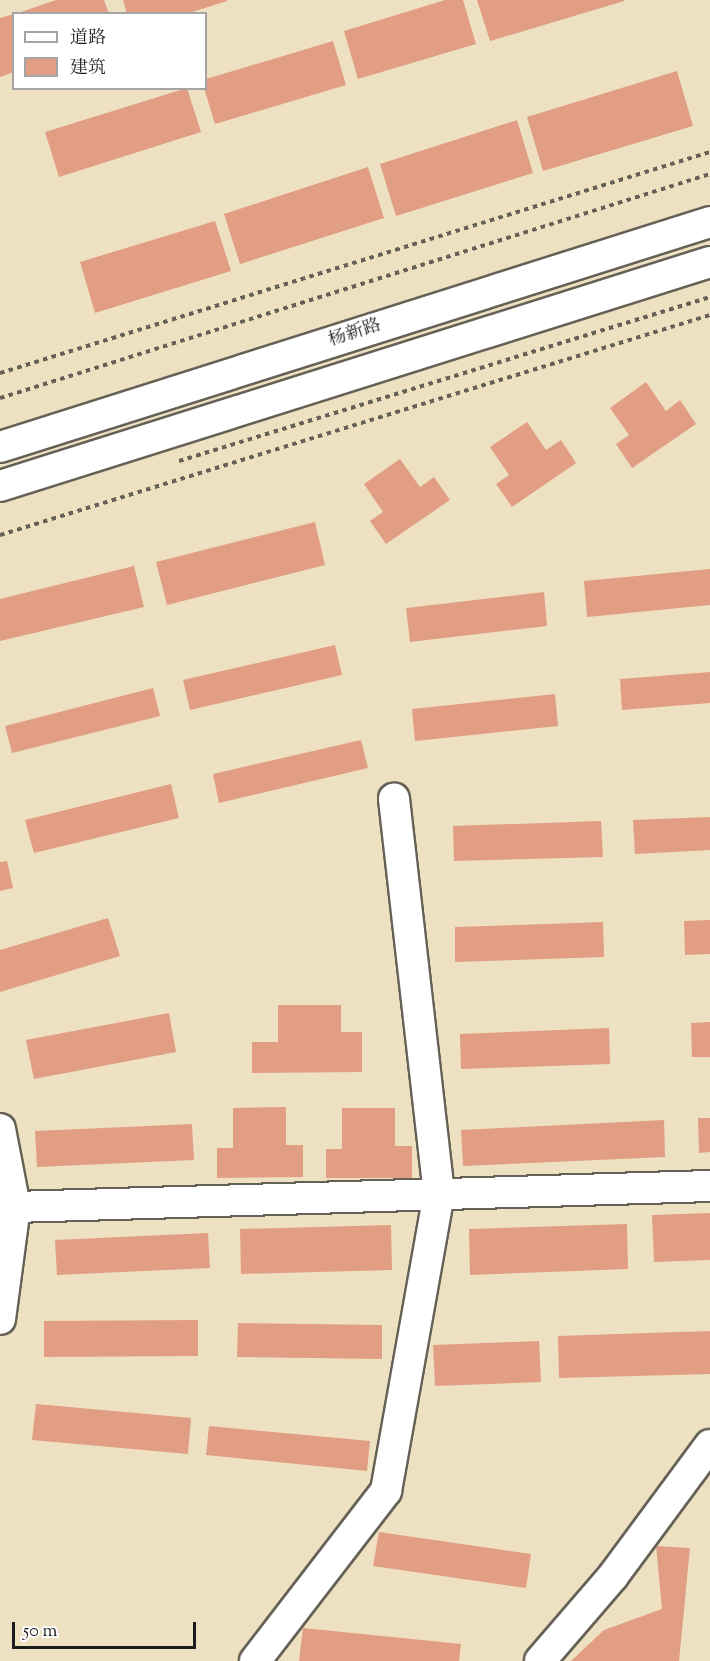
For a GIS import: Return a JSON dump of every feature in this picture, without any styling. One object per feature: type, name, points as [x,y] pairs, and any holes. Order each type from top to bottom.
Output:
[{"type":"street","name":"杨新路","points":[[0,447],[710,222]]},
{"type":"street","points":[[0,486],[710,262]]},
{"type":"street","points":[[255,1661],[386,1491],[439,1194],[394,799]]},
{"type":"street","points":[[0,1129],[15,1207],[0,1319]]},
{"type":"street","points":[[15,1207],[710,1186]]},
{"type":"street","points":[[540,1661],[613,1576],[710,1445]]},
{"type":"path","points":[[0,373],[710,152]]},
{"type":"path","points":[[0,398],[710,174]]},
{"type":"path","points":[[172,463],[710,297]]},
{"type":"path","points":[[0,535],[710,315]]},
{"type":"building","points":[[56,0],[104,0],[108,12],[21,12]]},
{"type":"building","points":[[123,0],[227,0],[192,12],[126,12]]},
{"type":"building","points":[[445,0],[463,0],[476,44],[358,79],[344,31]]},
{"type":"building","points":[[477,0],[624,0],[624,1],[490,41]]},
{"type":"building","points":[[12,15],[12,73],[0,77],[0,18]]},
{"type":"building","points":[[333,41],[346,85],[215,124],[205,90],[207,90],[207,79]]},
{"type":"building","points":[[677,71],[693,126],[543,171],[527,117]]},
{"type":"building","points":[[181,90],[188,90],[201,132],[59,177],[45,132]]},
{"type":"building","points":[[517,120],[533,173],[396,216],[380,164]]},
{"type":"building","points":[[368,167],[384,218],[240,264],[224,214]]},
{"type":"building","points":[[215,221],[231,271],[95,313],[80,262]]},
{"type":"building","points":[[646,382],[666,411],[680,400],[696,424],[632,468],[616,444],[629,435],[610,408]]},
{"type":"building","points":[[527,422],[546,450],[561,440],[576,463],[512,507],[496,484],[509,475],[490,447]]},
{"type":"building","points":[[400,459],[420,487],[434,477],[450,500],[386,544],[370,521],[383,512],[364,484]]},
{"type":"building","points":[[315,522],[325,565],[167,605],[156,562]]},
{"type":"building","points":[[134,566],[144,607],[0,641],[0,599]]},
{"type":"building","points":[[710,569],[710,605],[587,617],[584,581]]},
{"type":"building","points":[[544,592],[547,626],[410,642],[406,608]]},
{"type":"building","points":[[335,645],[342,675],[190,710],[183,680]]},
{"type":"building","points":[[710,672],[710,703],[622,710],[620,679]]},
{"type":"building","points":[[153,688],[160,716],[12,753],[5,726]]},
{"type":"building","points":[[555,694],[558,726],[415,741],[412,709]]},
{"type":"building","points":[[361,740],[368,768],[219,803],[213,774]]},
{"type":"building","points":[[171,784],[179,818],[34,853],[25,820]]},
{"type":"building","points":[[710,817],[710,850],[635,854],[633,820]]},
{"type":"building","points":[[601,821],[603,857],[454,861],[453,826]]},
{"type":"building","points":[[7,861],[13,888],[0,891],[0,862]]},
{"type":"building","points":[[108,918],[120,956],[0,992],[0,950]]},
{"type":"building","points":[[710,920],[710,954],[685,955],[684,921]]},
{"type":"building","points":[[603,922],[604,957],[455,962],[455,927]]},
{"type":"building","points":[[278,1005],[341,1005],[341,1032],[362,1032],[362,1072],[252,1073],[252,1042],[278,1042]]},
{"type":"building","points":[[169,1013],[176,1052],[34,1079],[26,1040]]},
{"type":"building","points":[[710,1022],[710,1057],[692,1057],[691,1023]]},
{"type":"building","points":[[609,1028],[610,1064],[461,1069],[460,1034]]},
{"type":"building","points":[[286,1107],[286,1145],[303,1145],[303,1177],[217,1178],[217,1148],[233,1148],[233,1108]]},
{"type":"building","points":[[342,1108],[395,1108],[395,1146],[412,1146],[412,1178],[326,1178],[326,1149],[342,1149]]},
{"type":"building","points":[[698,1118],[710,1118],[710,1152],[699,1153]]},
{"type":"building","points":[[664,1120],[665,1157],[463,1166],[461,1130]]},
{"type":"building","points":[[192,1124],[194,1160],[37,1167],[35,1131]]},
{"type":"building","points":[[710,1213],[710,1260],[654,1262],[652,1215]]},
{"type":"building","points":[[627,1224],[628,1269],[470,1275],[469,1229]]},
{"type":"building","points":[[391,1225],[392,1270],[241,1274],[240,1229]]},
{"type":"building","points":[[208,1233],[210,1268],[57,1275],[55,1240]]},
{"type":"building","points":[[198,1320],[198,1356],[44,1357],[44,1321]]},
{"type":"building","points":[[238,1323],[382,1325],[382,1359],[237,1357]]},
{"type":"building","points":[[710,1331],[710,1374],[559,1378],[558,1336]]},
{"type":"building","points":[[539,1341],[541,1382],[435,1386],[433,1345]]},
{"type":"building","points":[[36,1404],[191,1418],[188,1454],[32,1440]]},
{"type":"building","points":[[209,1426],[370,1441],[367,1471],[206,1455]]},
{"type":"building","points":[[379,1532],[531,1554],[526,1588],[373,1566]]},
{"type":"building","points":[[656,1546],[690,1548],[679,1661],[571,1661],[604,1630],[662,1609]]},
{"type":"building","points":[[303,1628],[461,1644],[459,1661],[299,1661]]}]
